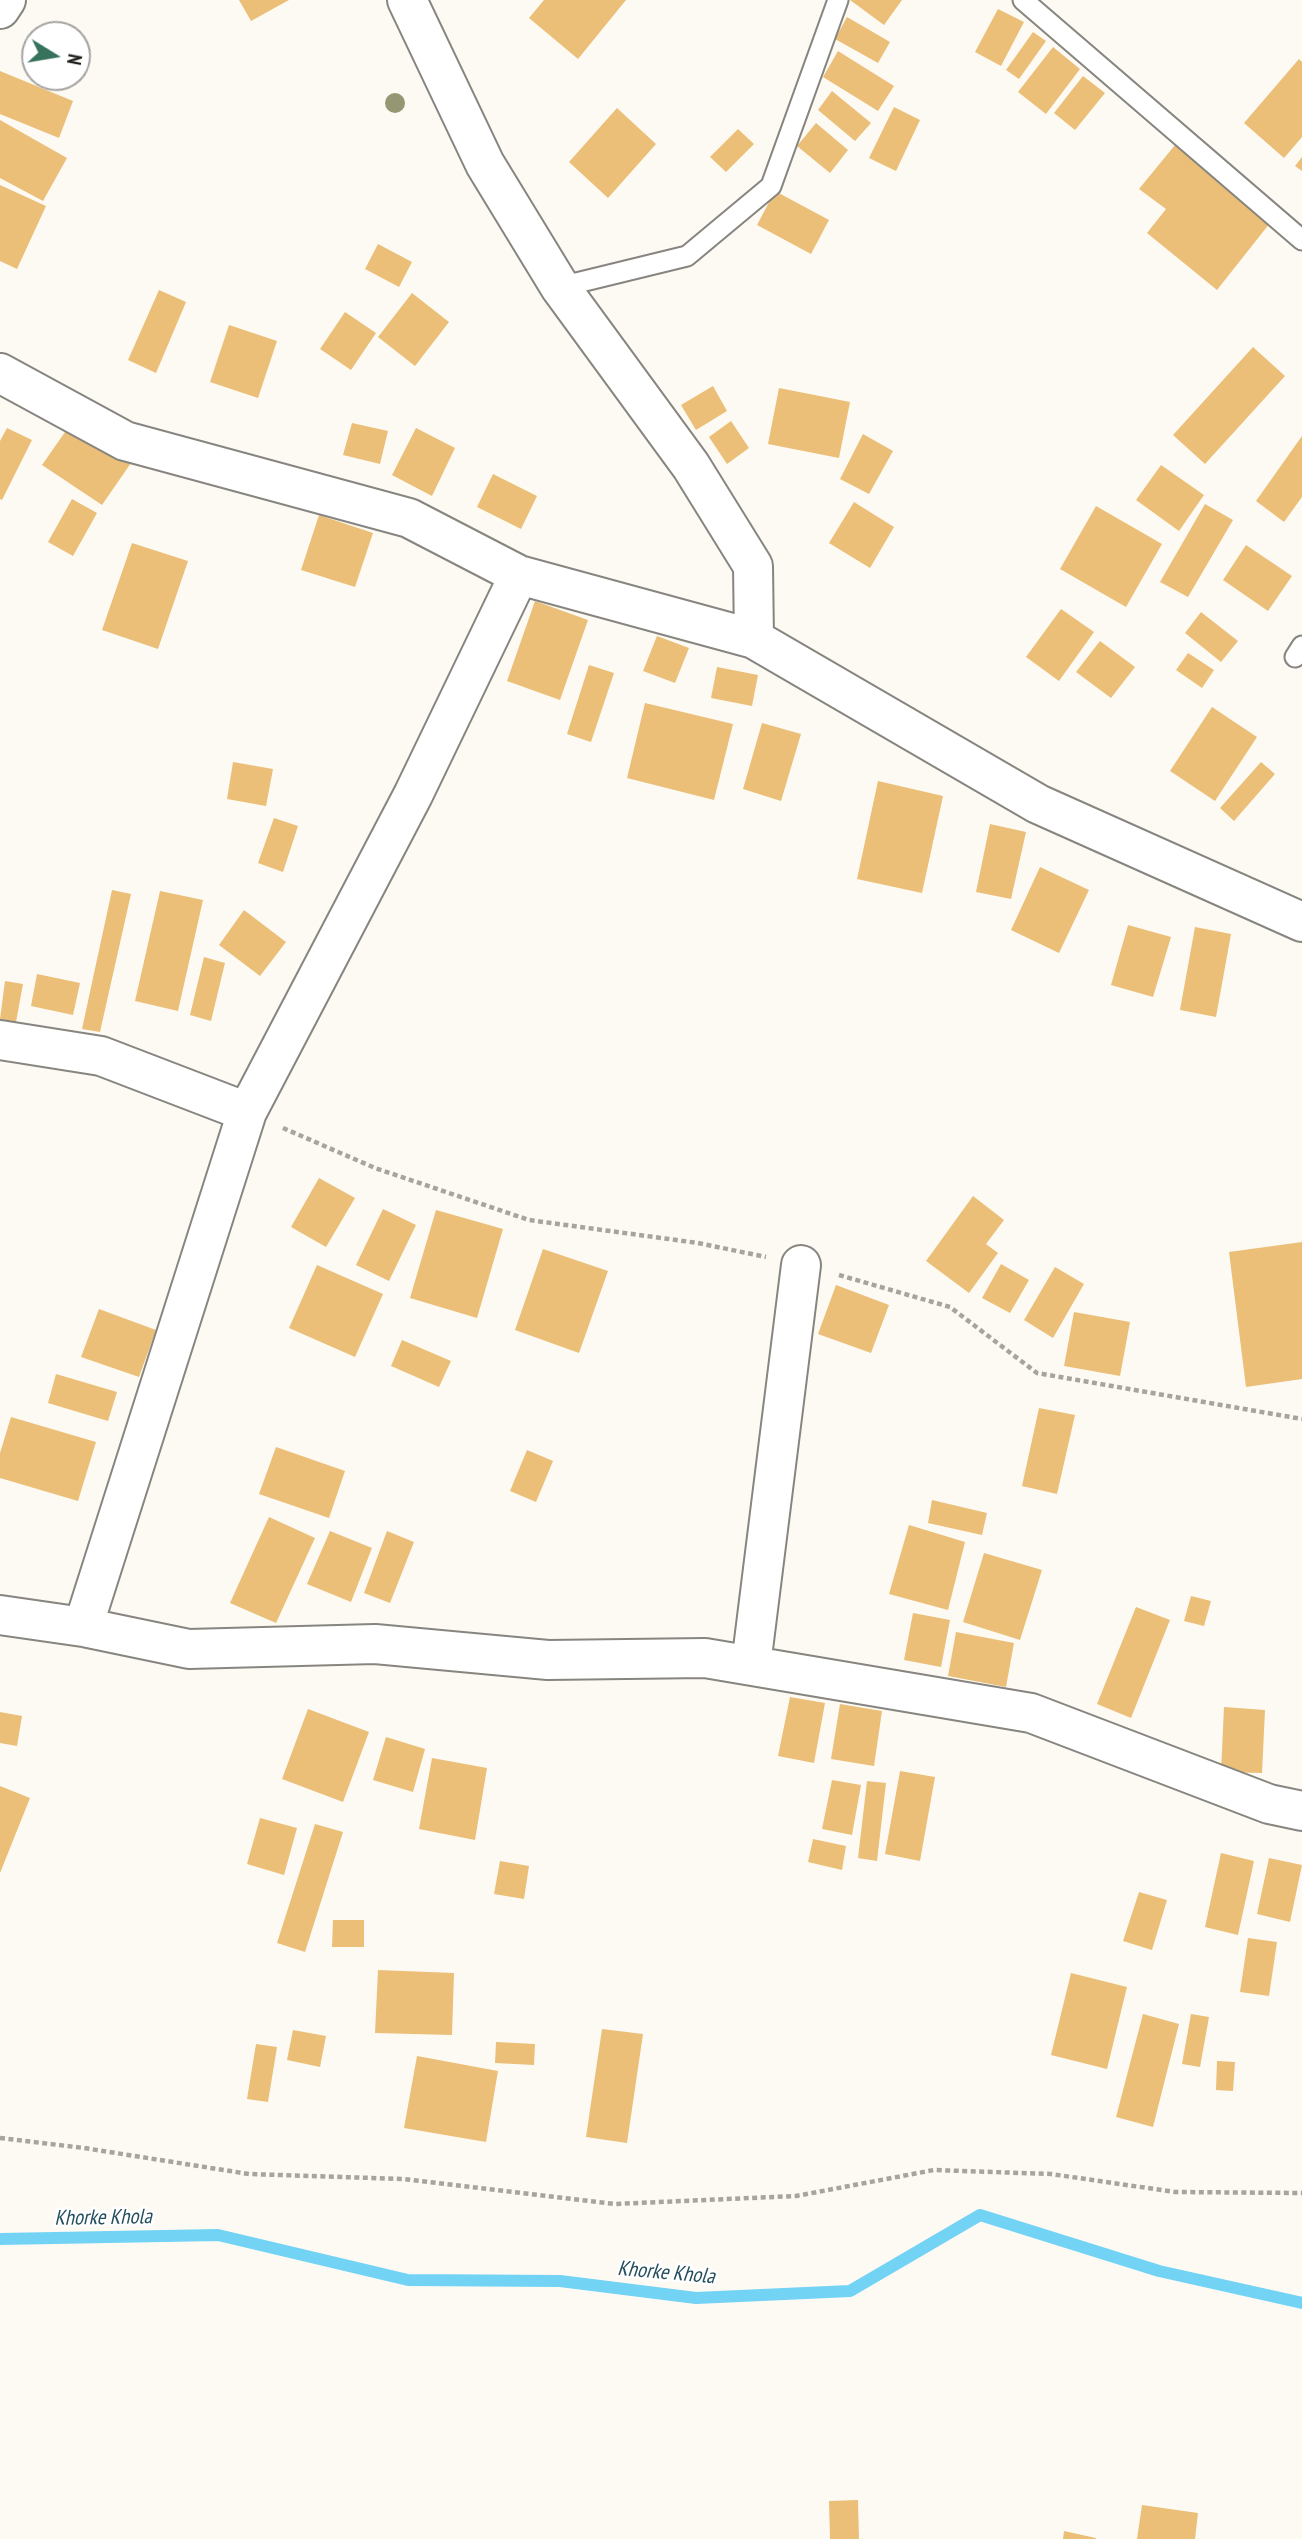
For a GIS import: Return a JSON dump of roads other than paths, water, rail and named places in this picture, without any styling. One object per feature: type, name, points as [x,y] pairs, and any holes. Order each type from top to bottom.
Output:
[{"type":"street","points":[[0,9],[6,0]]},
{"type":"street","points":[[407,0],[485,164],[560,287],[691,466],[753,566],[754,639]]},
{"type":"street","points":[[0,373],[125,440],[409,518],[519,575],[754,639],[1038,804],[1302,922]]},
{"type":"street","points":[[83,1627],[247,1112],[414,795],[519,575]]},
{"type":"street","points":[[0,1040],[101,1056],[247,1112]]},
{"type":"street","points":[[751,1665],[801,1265]]},
{"type":"street","points":[[0,1615],[83,1627],[189,1649],[375,1644],[548,1660],[705,1658],[1031,1713],[1269,1804],[1302,1811]]},
{"type":"lane","points":[[560,287],[687,256],[771,186],[838,0]]},
{"type":"lane","points":[[1023,0],[1302,240]]},
{"type":"waterway","name":"Khorke Khola","points":[[0,2239],[218,2235],[408,2280],[560,2281],[696,2298],[850,2291],[980,2215],[1159,2271],[1302,2303]]}]
